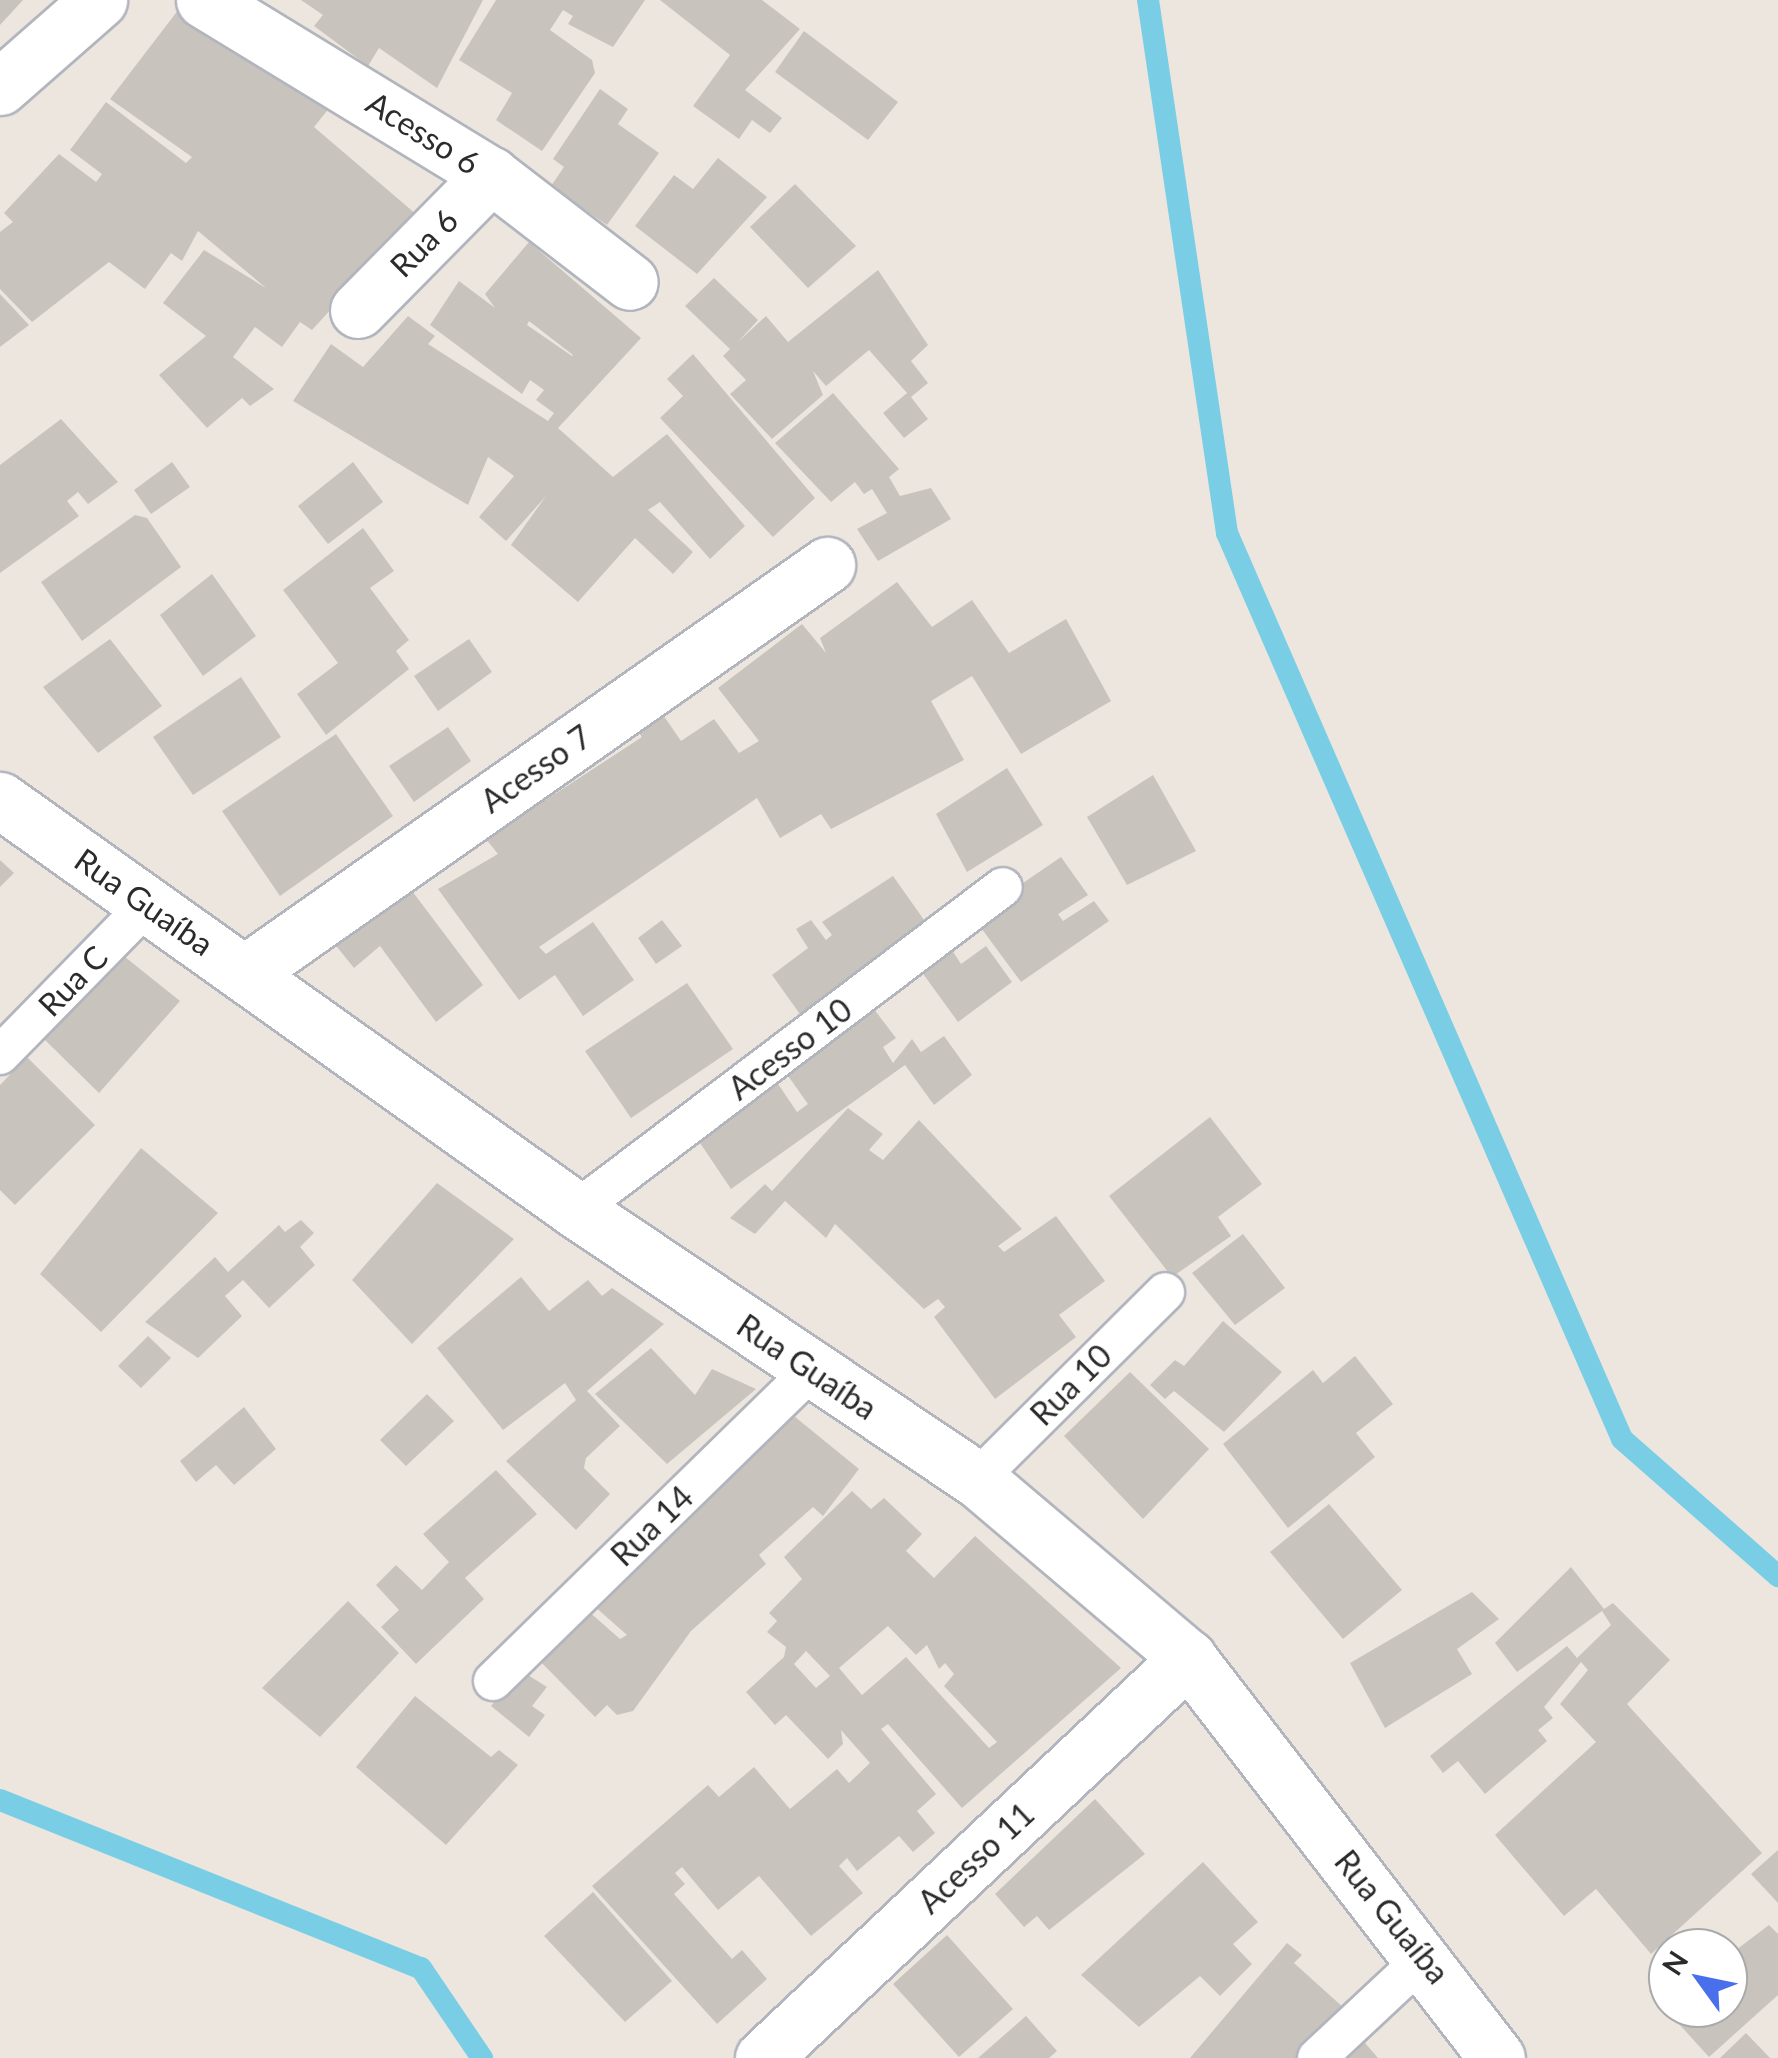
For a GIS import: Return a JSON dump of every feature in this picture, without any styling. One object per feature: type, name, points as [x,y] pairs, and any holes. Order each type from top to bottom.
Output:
[{"type":"street","points":[[0,87],[98,0]]},
{"type":"street","name":"Acesso 6","points":[[204,0],[491,175],[630,282]]},
{"type":"street","name":"Rua 6","points":[[358,310],[491,175]]},
{"type":"street","name":"Acesso 7","points":[[246,973],[827,564]]},
{"type":"street","name":"Rua Guaíba","points":[[0,800],[576,1210],[977,1479],[1188,1658],[1424,1958],[1497,2058]]},
{"type":"street","name":"Acesso 11","points":[[763,2058],[1188,1658]]},
{"type":"lane","name":"Acesso 10","points":[[576,1210],[1003,887]]},
{"type":"lane","name":"Rua C","points":[[0,1055],[146,906]]},
{"type":"lane","name":"Rua 10","points":[[977,1479],[1165,1292]]},
{"type":"lane","name":"Rua 14","points":[[493,1681],[811,1371]]},
{"type":"lane","points":[[1317,2058],[1424,1958]]},
{"type":"building","points":[[0,0],[23,0],[0,25]]},
{"type":"building","points":[[301,0],[483,0],[437,88],[379,48],[368,66],[314,26],[323,15]]},
{"type":"building","points":[[496,0],[645,0],[613,47],[568,24],[573,16],[563,10],[550,30],[592,60],[595,73],[542,151],[496,120],[512,93],[459,60]]},
{"type":"building","points":[[660,0],[762,0],[800,29],[745,90],[782,118],[770,133],[752,120],[739,139],[693,106],[730,55]]},
{"type":"building","points":[[182,5],[330,107],[314,127],[417,215],[312,330],[300,322],[282,347],[255,327],[233,357],[274,389],[250,406],[242,398],[207,428],[159,375],[206,336],[163,303],[204,250],[266,288],[198,231],[182,261],[171,253],[145,289],[109,262],[32,322],[0,289],[0,232],[13,222],[4,213],[59,154],[96,182],[102,174],[70,150],[106,102],[186,163],[192,157],[110,99]]},
{"type":"building","points":[[804,31],[898,102],[868,140],[775,72]]},
{"type":"building","points":[[600,89],[628,109],[618,124],[659,153],[607,225],[551,186],[564,167],[553,159]]},
{"type":"building","points":[[718,158],[767,197],[697,274],[635,226],[674,175],[693,189]]},
{"type":"building","points":[[795,184],[856,246],[808,288],[750,227]]},
{"type":"building","points":[[529,242],[641,338],[558,428],[613,477],[667,434],[745,526],[710,559],[660,502],[648,510],[693,552],[673,574],[635,538],[578,602],[511,545],[546,496],[506,541],[479,517],[514,476],[488,457],[468,505],[293,401],[331,344],[363,367],[408,316],[435,336],[428,344],[548,421],[554,413],[536,400],[544,390],[530,380],[522,394],[430,325],[459,281],[495,308],[485,294]],"holes":[[[529,321],[573,355],[527,325]]]},
{"type":"building","points":[[878,270],[928,345],[911,361],[928,383],[911,397],[928,419],[904,438],[883,413],[907,393],[869,350],[826,386],[813,371],[823,395],[772,439],[730,394],[746,380],[723,356],[730,349],[685,306],[714,278],[758,320],[738,342],[766,316],[788,342]]},
{"type":"building","points":[[0,294],[29,325],[0,347]]},
{"type":"building","points":[[693,354],[815,498],[773,537],[660,418],[683,396],[667,379]]},
{"type":"building","points":[[833,393],[899,469],[889,477],[900,496],[931,488],[951,519],[878,561],[857,529],[887,513],[872,489],[864,494],[855,482],[831,502],[775,443]]},
{"type":"building","points":[[61,419],[118,482],[88,504],[78,492],[67,501],[79,516],[0,573],[0,465]]},
{"type":"building","points":[[172,462],[190,487],[151,514],[134,490]]},
{"type":"building","points":[[353,462],[383,502],[328,544],[298,506]]},
{"type":"building","points":[[135,515],[147,518],[181,567],[82,641],[41,582]]},
{"type":"building","points":[[363,528],[394,571],[370,588],[409,640],[396,651],[409,669],[326,735],[297,694],[338,663],[283,590]]},
{"type":"building","points":[[212,574],[256,636],[203,676],[160,615]]},
{"type":"building","points":[[897,582],[932,627],[972,600],[1009,653],[1066,619],[1111,701],[1021,754],[972,676],[931,701],[964,760],[831,829],[821,814],[780,838],[757,798],[539,947],[546,954],[593,922],[634,980],[583,1016],[555,975],[519,1000],[438,889],[498,854],[486,839],[642,737],[635,727],[659,709],[681,741],[714,719],[739,753],[759,741],[718,688],[802,624],[826,653],[820,638]]},
{"type":"building","points":[[110,639],[162,706],[98,753],[43,687]]},
{"type":"building","points":[[469,639],[492,672],[438,711],[414,676]]},
{"type":"building","points":[[241,677],[281,737],[193,795],[153,737]]},
{"type":"building","points":[[448,727],[471,761],[414,802],[389,766]]},
{"type":"building","points":[[336,734],[393,816],[280,896],[222,811]]},
{"type":"building","points":[[1007,768],[1043,825],[967,872],[936,814]]},
{"type":"building","points":[[1153,775],[1196,851],[1127,885],[1087,817]]},
{"type":"building","points":[[1061,857],[1088,895],[1058,914],[1063,921],[1094,901],[1109,921],[1021,982],[973,917]]},
{"type":"building","points":[[0,860],[14,873],[0,887]]},
{"type":"building","points":[[893,876],[929,927],[802,1017],[772,975],[808,948],[796,929],[811,920],[826,940],[832,935],[822,922]]},
{"type":"building","points":[[403,879],[483,985],[436,1022],[380,946],[354,968],[329,937]]},
{"type":"building","points":[[662,920],[682,946],[656,964],[638,938]]},
{"type":"building","points":[[986,946],[1012,982],[958,1022],[921,971],[952,950],[961,964]]},
{"type":"building","points":[[125,957],[180,1001],[99,1093],[44,1039]]},
{"type":"building","points":[[687,983],[733,1049],[631,1118],[585,1051]]},
{"type":"building","points":[[870,1004],[896,1038],[883,1047],[893,1063],[912,1039],[921,1052],[944,1036],[972,1075],[934,1105],[905,1065],[731,1189],[692,1131],[774,1078],[797,1112],[808,1104],[781,1066]]},
{"type":"building","points":[[27,1057],[95,1125],[15,1205],[0,1190],[0,1085]]},
{"type":"building","points":[[848,1108],[883,1134],[869,1150],[883,1160],[919,1120],[1022,1229],[998,1246],[1004,1252],[1056,1216],[1105,1281],[1059,1315],[1076,1337],[995,1399],[934,1317],[945,1307],[938,1299],[924,1309],[835,1224],[826,1238],[785,1201],[755,1234],[730,1218],[765,1184],[772,1191]]},
{"type":"building","points":[[1210,1117],[1262,1184],[1218,1217],[1231,1236],[1172,1277],[1109,1196]]},
{"type":"building","points":[[141,1148],[218,1213],[101,1332],[40,1274]]},
{"type":"building","points":[[437,1183],[514,1239],[412,1344],[352,1280]]},
{"type":"building","points":[[301,1220],[314,1233],[300,1247],[315,1265],[269,1308],[243,1280],[225,1296],[242,1316],[198,1358],[145,1322],[215,1257],[228,1272],[279,1225],[285,1232]]},
{"type":"building","points":[[1243,1234],[1285,1288],[1235,1325],[1192,1273]]},
{"type":"building","points":[[521,1277],[549,1311],[588,1280],[602,1296],[612,1288],[664,1324],[587,1391],[620,1426],[586,1458],[584,1468],[610,1494],[576,1530],[506,1461],[576,1400],[565,1383],[503,1430],[437,1348]]},
{"type":"building","points":[[1223,1321],[1282,1372],[1224,1432],[1174,1391],[1165,1399],[1150,1385],[1175,1360],[1184,1366]]},
{"type":"building","points":[[148,1336],[171,1358],[141,1388],[118,1366]]},
{"type":"building","points":[[651,1348],[695,1395],[712,1369],[756,1389],[667,1464],[595,1394]]},
{"type":"building","points":[[1355,1356],[1393,1404],[1356,1433],[1375,1457],[1288,1528],[1223,1444],[1313,1370],[1323,1383]]},
{"type":"building","points":[[1130,1372],[1209,1449],[1143,1519],[1064,1436]]},
{"type":"building","points":[[427,1394],[454,1421],[406,1466],[380,1440]]},
{"type":"building","points":[[244,1407],[276,1449],[234,1485],[216,1465],[196,1482],[180,1461]]},
{"type":"building","points":[[789,1412],[859,1469],[823,1516],[813,1507],[759,1555],[766,1564],[691,1631],[633,1711],[617,1715],[607,1705],[595,1717],[534,1655],[587,1610],[620,1639],[627,1635],[585,1598]]},
{"type":"building","points":[[496,1470],[537,1514],[465,1578],[484,1599],[416,1664],[381,1627],[399,1610],[376,1585],[396,1565],[422,1590],[449,1562],[423,1534]]},
{"type":"building","points":[[852,1491],[871,1509],[884,1498],[922,1534],[906,1551],[934,1578],[975,1536],[1121,1668],[962,1808],[888,1724],[881,1729],[936,1794],[917,1811],[935,1833],[913,1852],[899,1836],[857,1871],[847,1858],[839,1866],[863,1893],[811,1936],[759,1876],[718,1910],[682,1867],[675,1873],[685,1884],[674,1894],[732,1959],[742,1950],[767,1979],[717,2024],[592,1886],[708,1785],[719,1797],[754,1767],[790,1809],[837,1769],[849,1783],[870,1763],[841,1730],[843,1744],[828,1759],[786,1715],[775,1725],[746,1692],[784,1657],[786,1647],[767,1632],[777,1621],[769,1613],[802,1579],[784,1557]],"holes":[[[888,1626],[916,1655],[927,1645],[939,1669],[945,1663],[954,1674],[944,1686],[997,1742],[989,1748],[906,1657],[862,1695],[839,1668]],[[806,1651],[830,1676],[816,1688],[794,1664]]]},
{"type":"building","points":[[1329,1504],[1402,1590],[1343,1639],[1270,1552]]},
{"type":"building","points":[[1571,1567],[1604,1609],[1613,1603],[1670,1660],[1627,1704],[1762,1853],[1680,1928],[1648,1928],[1648,1950],[1596,1889],[1564,1916],[1495,1835],[1596,1742],[1560,1704],[1588,1670],[1581,1662],[1544,1707],[1553,1718],[1538,1730],[1547,1741],[1485,1794],[1458,1761],[1443,1773],[1430,1756],[1567,1646],[1577,1658],[1611,1625],[1602,1611],[1517,1672],[1495,1643]]},
{"type":"building","points":[[1472,1592],[1499,1619],[1457,1649],[1472,1674],[1385,1728],[1350,1663]]},
{"type":"building","points":[[348,1601],[399,1653],[320,1737],[262,1688]]},
{"type":"building","points":[[520,1670],[547,1687],[532,1706],[545,1715],[529,1737],[491,1706]]},
{"type":"building","points":[[415,1696],[491,1757],[499,1750],[518,1765],[446,1845],[356,1767]]},
{"type":"building","points":[[1095,1799],[1145,1854],[1049,1930],[1037,1916],[1024,1927],[995,1894]]},
{"type":"building","points":[[1778,1850],[1778,1903],[1751,1874]]},
{"type":"building","points":[[1203,1862],[1258,1922],[1233,1944],[1252,1964],[1220,1996],[1200,1976],[1139,2027],[1081,1975]]},
{"type":"building","points":[[593,1892],[672,1981],[625,2022],[544,1936]]},
{"type":"building","points":[[1769,1925],[1778,1934],[1778,1995],[1748,2022],[1748,1941]]},
{"type":"building","points":[[947,1935],[1013,2009],[959,2057],[893,1984]]},
{"type":"building","points":[[1287,1943],[1302,1955],[1294,1963],[1345,2009],[1304,2058],[1190,2058]]},
{"type":"building","points":[[1026,2016],[1057,2051],[1049,2058],[978,2058]]},
{"type":"building","points":[[1683,2028],[1741,2028],[1709,2057]]},
{"type":"building","points":[[1746,2033],[1770,2058],[1720,2058]]},
{"type":"building","points":[[1359,2036],[1378,2058],[1335,2058]]},
{"type":"waterway","points":[[1148,0],[1227,533],[1622,1439],[1778,1576]]},
{"type":"waterway","points":[[0,1800],[421,1968],[482,2058]]}]
